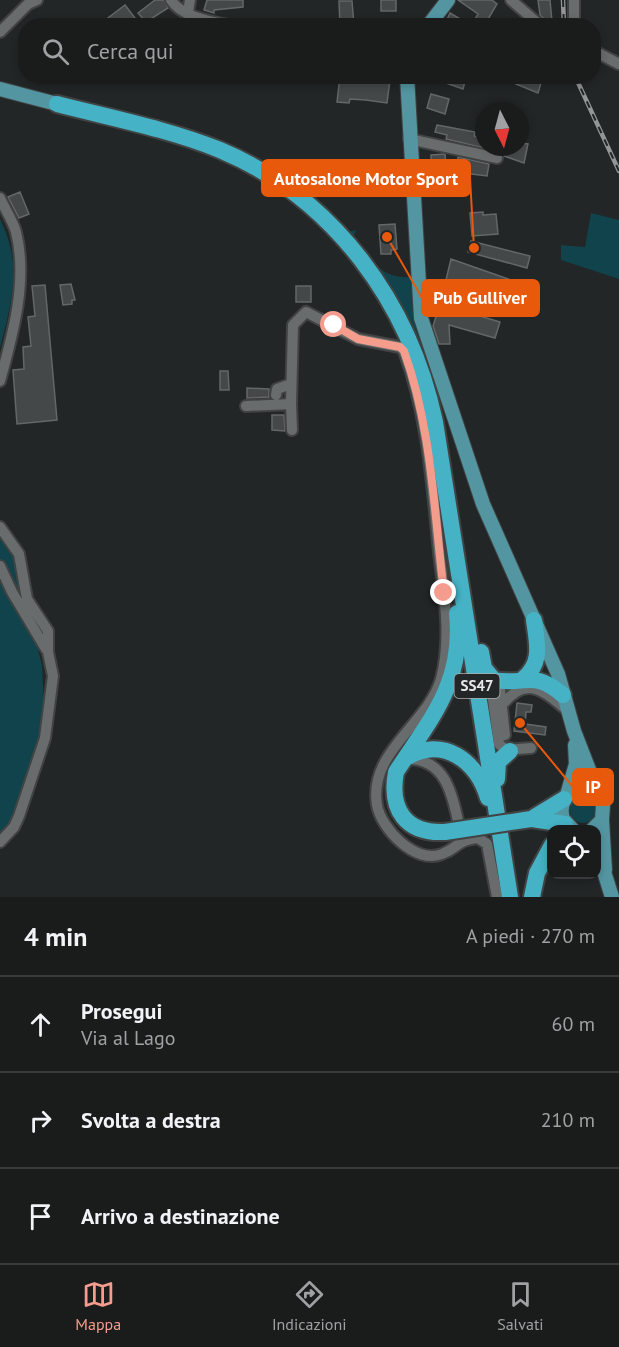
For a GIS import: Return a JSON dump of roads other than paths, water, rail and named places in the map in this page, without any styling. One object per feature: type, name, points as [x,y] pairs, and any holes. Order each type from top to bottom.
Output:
[{"type":"highway","name":"SS47","points":[[57,104],[189,139],[246,163],[273,179],[320,214],[359,255],[389,299],[422,370],[435,422],[510,897]]},
{"type":"highway","points":[[456,563],[473,606],[484,668],[494,680],[537,679],[552,686],[563,695]]},
{"type":"highway","points":[[456,563],[457,635],[452,677],[446,696],[434,717],[396,772],[394,783],[397,807],[404,819],[429,833],[538,817],[563,825]]},
{"type":"highway","points":[[523,679],[531,672],[538,659],[534,621]]},
{"type":"highway","points":[[405,759],[423,750],[437,749],[456,754],[467,761],[484,785],[500,835]]},
{"type":"highway","points":[[496,810],[498,762],[508,750]]},
{"type":"highway","points":[[538,817],[565,797]]},
{"type":"highway","points":[[532,897],[537,873],[547,854]]},
{"type":"main road","points":[[434,18],[448,0]]},
{"type":"main road","points":[[407,84],[418,295],[429,344],[483,504],[558,674],[574,731],[604,809],[597,825]]},
{"type":"main road","name":"SS47","points":[[0,89],[57,104]]},
{"type":"main road","points":[[568,825],[561,809],[576,764],[574,731]]},
{"type":"main road","points":[[565,797],[585,789],[600,798]]},
{"type":"main road","points":[[601,848],[612,897]]},
{"type":"main road","points":[[601,862],[605,870]]},
{"type":"street","points":[[171,0],[188,12],[202,18]]},
{"type":"street","points":[[188,12],[190,0]]},
{"type":"street","points":[[511,0],[532,18]]},
{"type":"street","points":[[574,0],[574,18]]},
{"type":"street","points":[[0,32],[34,1]]},
{"type":"street","points":[[601,55],[619,64]]},
{"type":"street","points":[[409,140],[497,158]]},
{"type":"street","points":[[0,198],[15,229],[20,253],[14,332],[0,381]]},
{"type":"street","points":[[292,430],[292,325],[306,312],[358,339],[400,347],[408,364],[420,405],[433,477],[445,603],[446,656],[440,681],[430,703],[384,762],[376,787],[377,805],[384,825],[398,842],[425,855],[442,855],[462,840],[478,838],[487,844],[497,897]]},
{"type":"street","points":[[276,395],[277,389],[291,384]]},
{"type":"street","points":[[246,406],[291,404]]},
{"type":"street","points":[[0,527],[19,554],[27,599],[48,631],[48,652],[52,676],[45,738],[19,816],[14,827],[0,842]]},
{"type":"street","points":[[0,566],[12,592],[48,652]]},
{"type":"street","points":[[508,750],[500,690],[494,680],[491,685],[499,744],[508,750],[531,748]]},
{"type":"street","points":[[502,705],[511,694],[524,687],[543,691],[569,712]]},
{"type":"street","points":[[405,759],[418,759],[430,763],[442,773],[450,789],[458,822]]},
{"type":"railway","points":[[563,0],[564,18]]},
{"type":"railway","points":[[579,84],[619,171]]},
{"type":"place","name":"Pub Gulliver","points":[[387,237]]},
{"type":"place","name":"Autosalone Motor Sport","points":[[474,248]]},
{"type":"place","name":"IP","points":[[520,723]]}]
